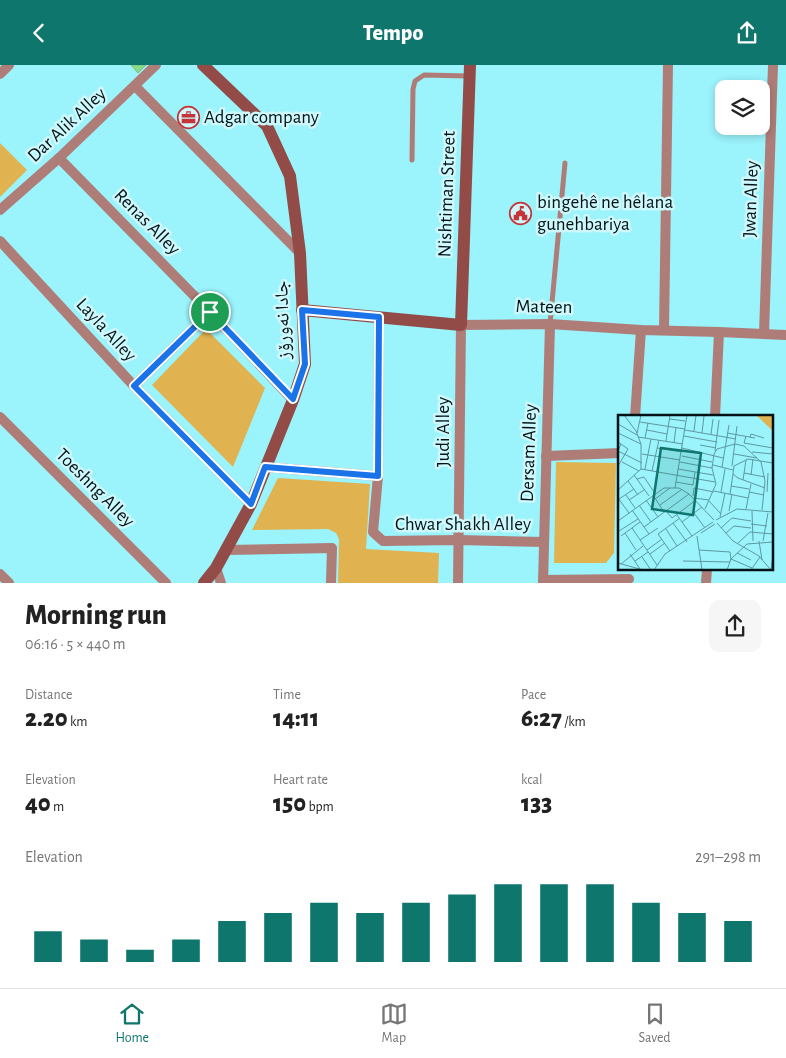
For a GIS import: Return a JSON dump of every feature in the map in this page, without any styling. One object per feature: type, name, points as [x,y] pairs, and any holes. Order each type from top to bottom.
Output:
[{"type":"street","points":[[0,74],[9,65]]},
{"type":"street","name":"Dar Alik Alley","points":[[0,210],[59,158],[156,65]]},
{"type":"street","points":[[664,330],[668,65]]},
{"type":"street","name":"Jwan Alley","points":[[764,334],[773,65]]},
{"type":"street","name":"جادا نەورۆز","points":[[204,583],[216,568],[251,504],[305,364],[300,253],[290,176],[267,126],[206,66]]},
{"type":"street","name":"Nishtiman Street","points":[[461,325],[470,71]]},
{"type":"street","points":[[134,85],[300,253]]},
{"type":"street","name":"Renas Alley","points":[[59,158],[293,399]]},
{"type":"street","name":"Layla Alley","points":[[1,243],[134,386],[251,504]]},
{"type":"street","name":"Mateen","points":[[302,310],[461,325],[550,324],[641,330],[719,331],[786,335]]},
{"type":"street","points":[[134,386],[210,312]]},
{"type":"street","points":[[265,467],[378,476],[379,317]]},
{"type":"street","name":"Dersam Alley","points":[[543,581],[550,324]]},
{"type":"street","name":"Judi Alley","points":[[458,583],[461,325]]},
{"type":"street","points":[[635,415],[641,330]]},
{"type":"street","points":[[715,415],[719,331]]},
{"type":"street","name":"Toeshng Alley","points":[[0,417],[166,583]]},
{"type":"street","points":[[546,456],[618,453]]},
{"type":"street","name":"Chwar Shakh Alley","points":[[378,476],[373,532],[383,541],[544,542]]},
{"type":"street","points":[[226,550],[332,548],[331,583]]},
{"type":"street","points":[[216,568],[220,583]]},
{"type":"street","points":[[0,574],[9,583]]},
{"type":"street","points":[[543,581],[629,577]]},
{"type":"lane","points":[[412,161],[415,81],[424,75],[470,71]]},
{"type":"lane","points":[[550,324],[565,163]]},
{"type":"shaded area","points":[[0,143],[27,170],[0,197]]},
{"type":"shaded area","points":[[206,329],[265,388],[233,467],[152,385]]},
{"type":"shaded area","points":[[556,462],[616,463],[614,553],[606,563],[554,563]]},
{"type":"shaded area","points":[[278,478],[370,484],[366,549],[439,553],[438,583],[338,583],[339,539],[336,533],[328,529],[252,530]]},
{"type":"building","points":[[131,65],[146,65],[138,73]]},
{"type":"place","name":"Adgar company","points":[[188,117]]},
{"type":"place","name":"bingehê ne hêlana gunehbariya","points":[[521,213]]},
{"type":"route","points":[[302,310],[379,317],[378,476],[265,467],[251,504],[134,386],[210,312],[293,399],[305,364],[302,310]]}]
